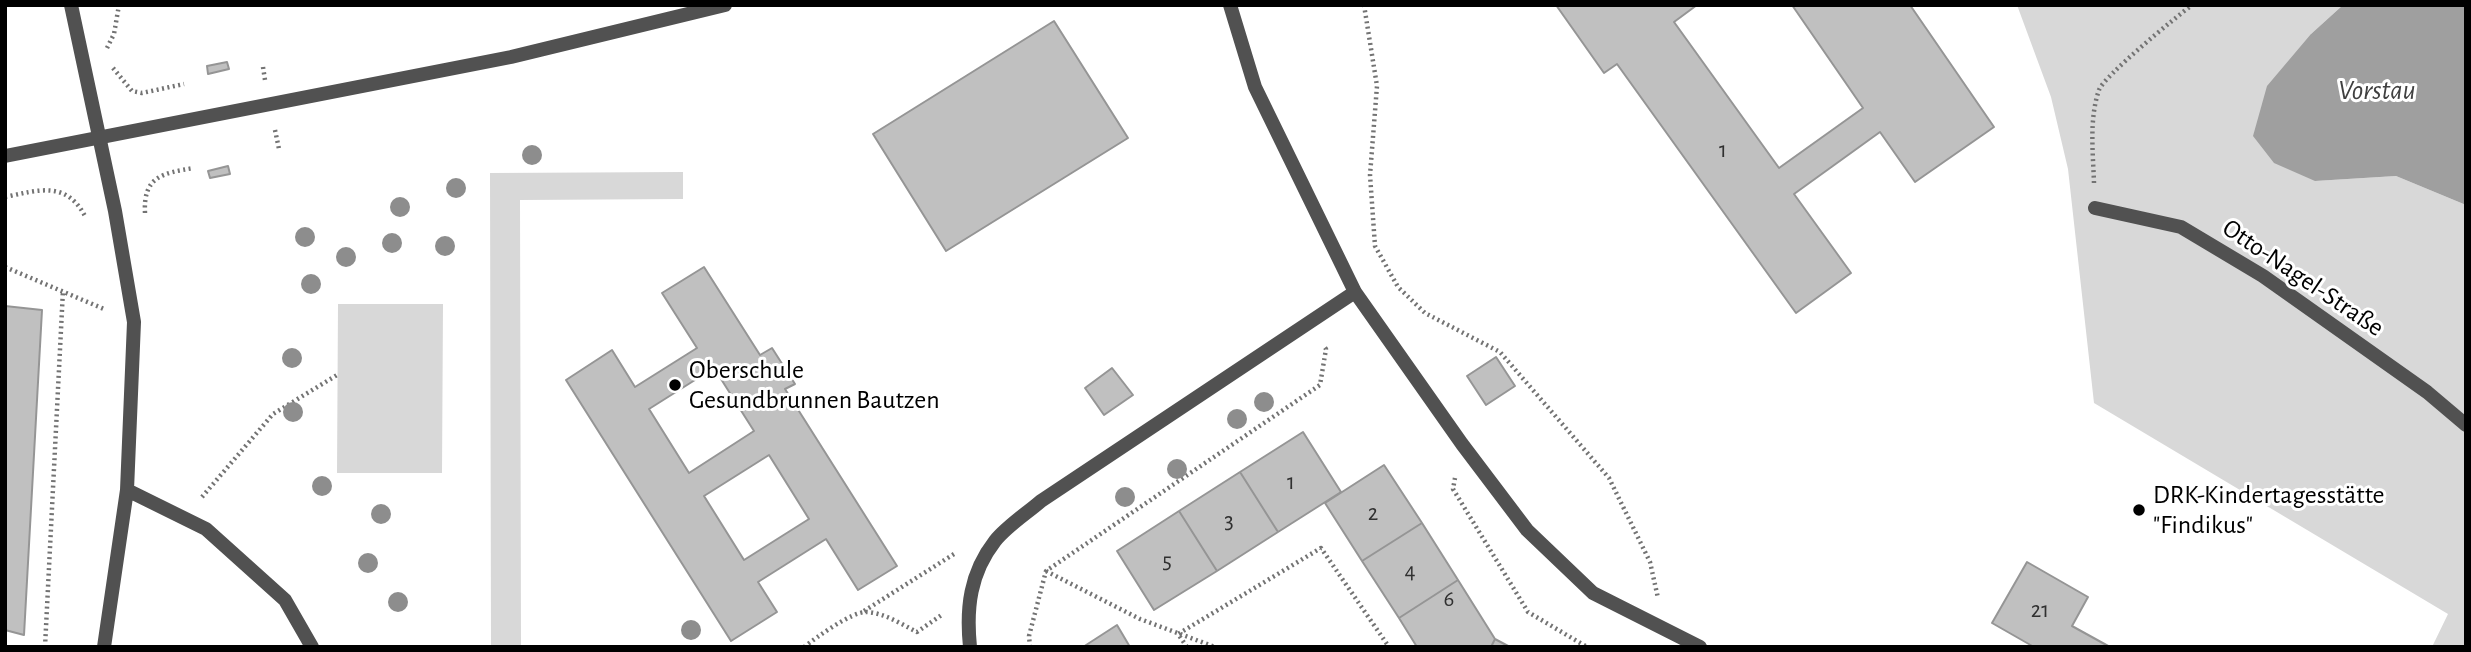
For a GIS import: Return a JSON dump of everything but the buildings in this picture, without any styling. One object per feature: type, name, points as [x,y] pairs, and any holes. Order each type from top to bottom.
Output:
[{"type":"street","points":[[71,5],[100,138],[134,322],[127,490],[104,647]]},
{"type":"street","points":[[5,156],[512,57],[725,5]]},
{"type":"street","points":[[1230,5],[1255,87],[1354,292],[1462,444],[1527,530],[1593,593],[1700,647]]},
{"type":"street","name":"Otto-Nagel-Straße","points":[[2095,208],[2181,227],[2263,276],[2427,392],[2466,425]]},
{"type":"street","points":[[970,647],[967,612],[969,595],[980,566],[995,541],[1041,501],[1354,292]]},
{"type":"street","points":[[127,490],[206,529],[285,600],[313,647]]},
{"type":"path","points":[[1364,5],[1377,86],[1370,175],[1375,246],[1398,287],[1407,296],[1425,313],[1500,352],[1609,478],[1650,562],[1665,629]]},
{"type":"path","points":[[2095,208],[2092,127],[2100,87],[2168,23],[2192,5]]},
{"type":"path","points":[[110,61],[132,91],[142,93],[184,84]]},
{"type":"path","points":[[5,197],[51,190],[64,193],[85,215],[90,227],[145,214],[146,193],[157,177],[167,172],[194,168]]},
{"type":"path","points":[[5,267],[134,322]]},
{"type":"path","points":[[45,647],[62,290]]},
{"type":"path","points":[[1030,647],[1029,636],[1046,571],[1320,385],[1326,349],[1308,324]]},
{"type":"path","points":[[217,479],[273,414],[337,375]]},
{"type":"path","points":[[1462,444],[1453,489],[1528,612],[1587,647]]},
{"type":"path","points":[[1178,634],[1321,548],[1389,647]]},
{"type":"path","points":[[804,647],[829,628],[864,612],[959,551]]},
{"type":"path","points":[[1046,571],[1140,620],[1215,647]]},
{"type":"path","points":[[864,612],[886,616],[918,632],[969,595]]},
{"type":"path","points":[[1178,634],[1187,647]]},
{"type":"shaded area","points":[[2017,5],[2343,5],[2311,34],[2315,181],[2396,176],[2466,205],[2466,647],[2432,647],[2448,614],[2094,403],[2068,169],[2051,97]]},
{"type":"shaded area","points":[[683,172],[683,199],[520,200],[521,647],[491,647],[490,173]]},
{"type":"shaded area","points":[[338,304],[443,304],[442,473],[337,473]]},
{"type":"water","name":"Vorstau","points":[[2343,5],[2466,5],[2466,205],[2396,176],[2315,181],[2274,163],[2253,136],[2267,86],[2311,34]]},
{"type":"place","name":"Oberschule Gesundbrunnen Bautzen","points":[[675,385]]},
{"type":"place","name":"DRK-Kindertagesstätte \"Findikus\"","points":[[2139,510]]}]
